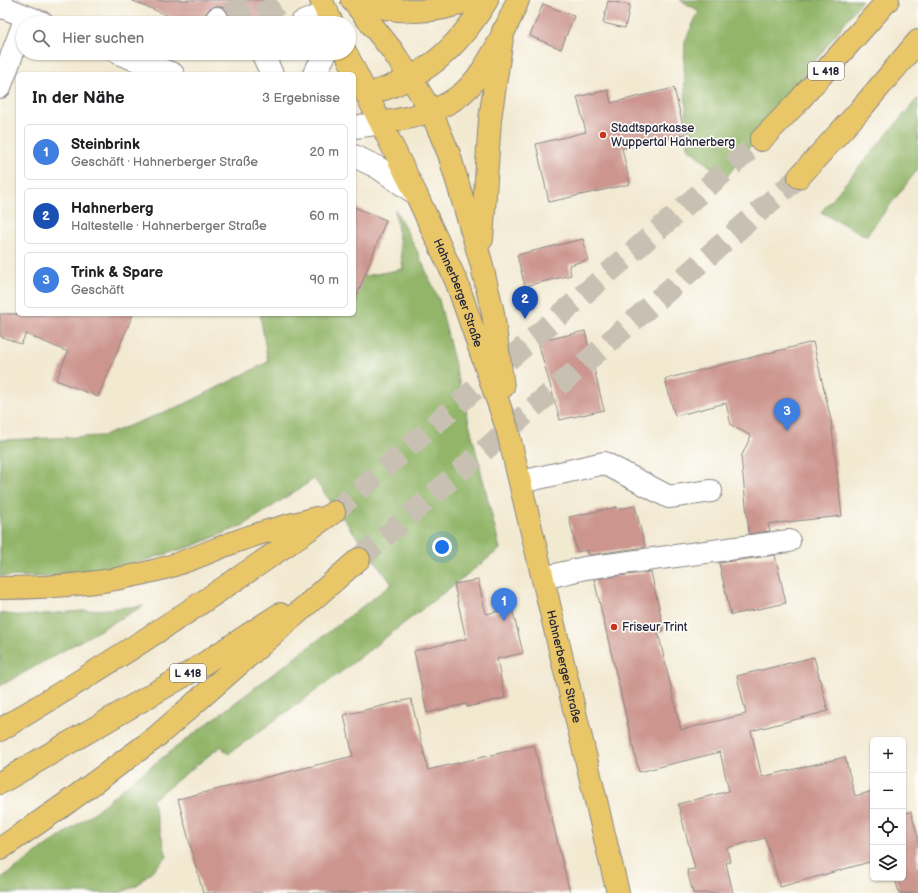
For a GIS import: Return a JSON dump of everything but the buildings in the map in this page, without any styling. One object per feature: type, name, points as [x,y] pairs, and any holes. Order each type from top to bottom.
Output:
[{"type":"main road","points":[[352,0],[384,9],[419,12],[447,8],[469,0]]},
{"type":"main road","name":"Hahnerberger Straße","points":[[352,0],[391,49],[411,78],[431,111],[448,154],[482,262],[494,313],[510,440]]},
{"type":"main road","points":[[360,95],[388,88],[411,78],[440,59],[475,19],[487,0]]},
{"type":"main road","points":[[382,123],[431,111],[459,96],[472,84],[485,67],[518,0]]},
{"type":"main road","name":"L 418","points":[[761,140],[795,105],[888,0]]},
{"type":"main road","points":[[482,262],[482,225],[487,151],[496,74],[503,31]]},
{"type":"main road","points":[[799,177],[860,110],[918,42]]},
{"type":"main road","name":"Hahnerberger Straße","points":[[350,60],[353,72]]},
{"type":"main road","name":"Hahnerberger Straße","points":[[356,81],[360,95],[382,123],[457,283],[510,440],[618,893]]},
{"type":"main road","points":[[0,588],[65,587],[114,580],[158,570],[200,556],[240,540],[334,512],[169,626],[0,730]]},
{"type":"main road","name":"L 418","points":[[0,783],[194,670],[360,559],[155,738],[64,806],[0,849]]},
{"type":"street","points":[[0,6],[18,16]]},
{"type":"street","points":[[0,86],[16,51]]},
{"type":"street","points":[[128,60],[141,69],[160,72]]},
{"type":"street","points":[[263,60],[271,72]]},
{"type":"street","points":[[315,72],[322,60]]},
{"type":"street","points":[[356,127],[382,123]]},
{"type":"street","points":[[356,157],[377,167],[416,194]]},
{"type":"street","points":[[520,482],[604,463],[669,497],[711,491]]},
{"type":"street","points":[[543,578],[585,568],[789,541]]},
{"type":"green space","points":[[680,0],[862,0],[725,179],[688,148],[684,66],[685,41],[699,11]]},
{"type":"green space","points":[[918,98],[918,169],[866,236],[821,212]]},
{"type":"green space","points":[[395,209],[417,251],[439,300],[500,549],[328,682],[228,754],[221,746],[152,800],[167,857],[136,886],[119,893],[0,893],[0,879],[92,814],[137,777],[392,584],[314,479],[244,525],[193,546],[129,565],[50,577],[0,576],[0,440],[103,436],[185,404],[268,362],[260,316],[356,316],[356,278],[403,269]]},
{"type":"green space","points":[[143,606],[0,686],[0,613],[21,616]]},
{"type":"tunnel","points":[[233,0],[241,16]]},
{"type":"tunnel","points":[[264,0],[273,16]]},
{"type":"tunnel","points":[[334,512],[761,140]]},
{"type":"tunnel","points":[[359,559],[799,177]]},
{"type":"place","name":"Stadtsparkasse Wuppertal Hahnerberg","points":[[603,135]]},
{"type":"place","name":"Hahnerberg","points":[[525,319]]},
{"type":"place","name":"Trink & Spare","points":[[787,431]]},
{"type":"place","name":"Steinbrink","points":[[504,621]]},
{"type":"place","name":"Friseur Trint","points":[[614,627]]}]
